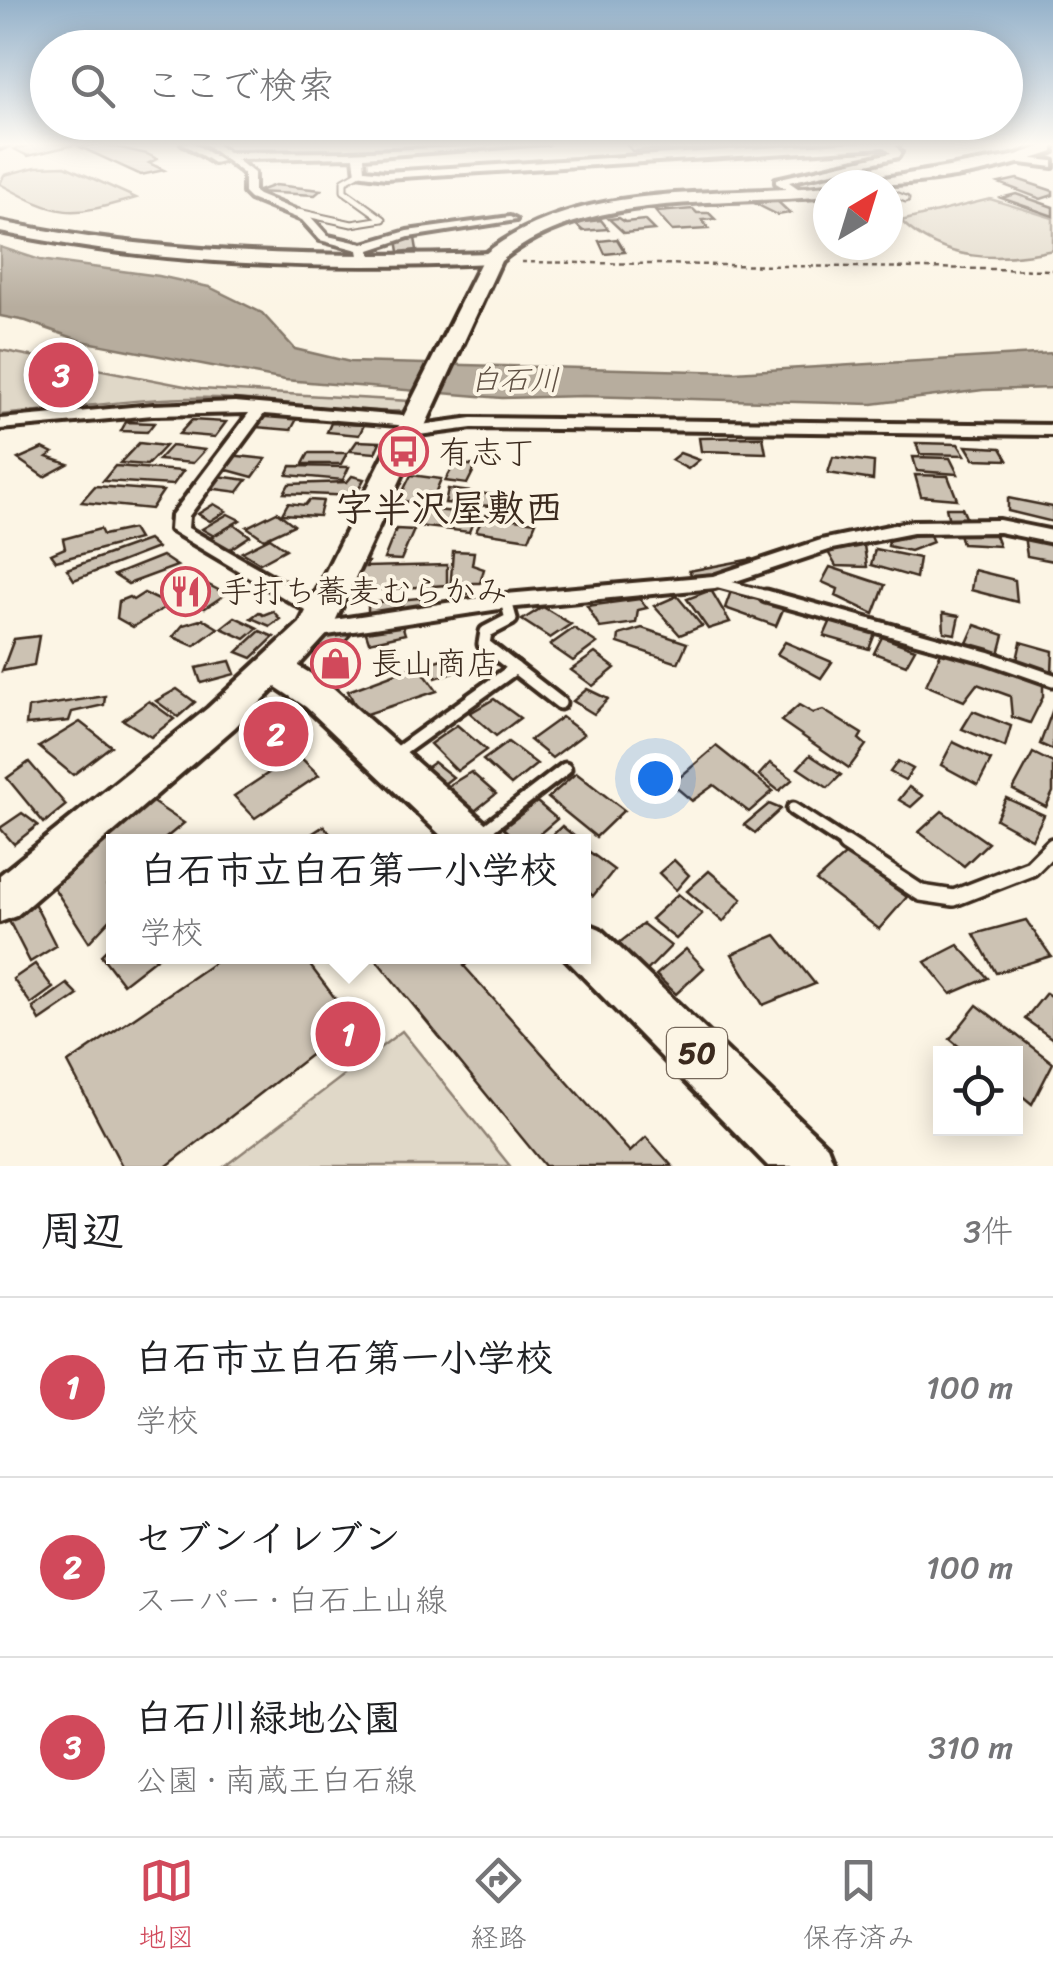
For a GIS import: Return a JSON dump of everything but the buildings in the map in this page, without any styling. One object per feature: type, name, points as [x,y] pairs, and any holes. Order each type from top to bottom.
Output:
[{"type":"main road","points":[[0,902],[276,670],[319,622],[491,260],[510,238],[577,215],[765,197]]},
{"type":"main road","points":[[0,227],[106,249],[231,259],[365,256],[491,260]]},
{"type":"main road","points":[[276,670],[319,697],[469,834]]},
{"type":"main road","name":"50","points":[[591,952],[807,1166]]},
{"type":"street","points":[[255,197],[290,210],[316,227],[324,238],[365,256],[406,234],[510,220]]},
{"type":"street","points":[[260,409],[180,516],[178,530],[319,622],[715,582],[828,544],[913,526],[998,526],[1053,537]]},
{"type":"street","points":[[0,424],[152,410],[260,409],[415,423],[1053,430]]},
{"type":"lane","points":[[290,210],[342,222],[372,224],[383,219],[354,197]]},
{"type":"lane","points":[[715,582],[987,657],[1053,680]]},
{"type":"lane","points":[[506,601],[511,619],[486,632],[484,644],[560,703]]},
{"type":"lane","points":[[388,759],[514,668]]},
{"type":"lane","points":[[482,834],[565,768]]},
{"type":"lane","points":[[793,809],[921,893],[954,898],[1031,868],[1053,846]]},
{"type":"path","points":[[491,260],[1053,270]]},
{"type":"shaded area","points":[[27,197],[136,198],[79,211]]},
{"type":"shaded area","points":[[990,199],[1053,218],[1053,250],[1012,256],[972,255],[935,245],[917,235],[903,221]]},
{"type":"shaded area","points":[[0,350],[200,389],[409,401],[403,411],[380,411],[190,398],[0,415]]},
{"type":"shaded area","points":[[402,1031],[510,1166],[225,1166]]},
{"type":"water","name":"白石川","points":[[0,247],[40,260],[209,287],[262,313],[295,349],[350,362],[735,372],[1053,353],[1053,388],[983,390],[872,404],[584,396],[502,398],[285,380],[82,341],[0,316]]},
{"type":"place","name":"白石川緑地公園","points":[[61,375]]},
{"type":"place","name":"有志丁","points":[[404,452]]},
{"type":"place","name":"手打ち蕎麦むらかみ","points":[[185,591]]},
{"type":"place","name":"長山商店","points":[[336,663]]},
{"type":"place","name":"セブンイレブン","points":[[276,734]]},
{"type":"place","name":"白石市立白石第一小学校","points":[[348,1034]]},
{"type":"district","name":"字半沢屋敷西","points":[[449,508]]}]
